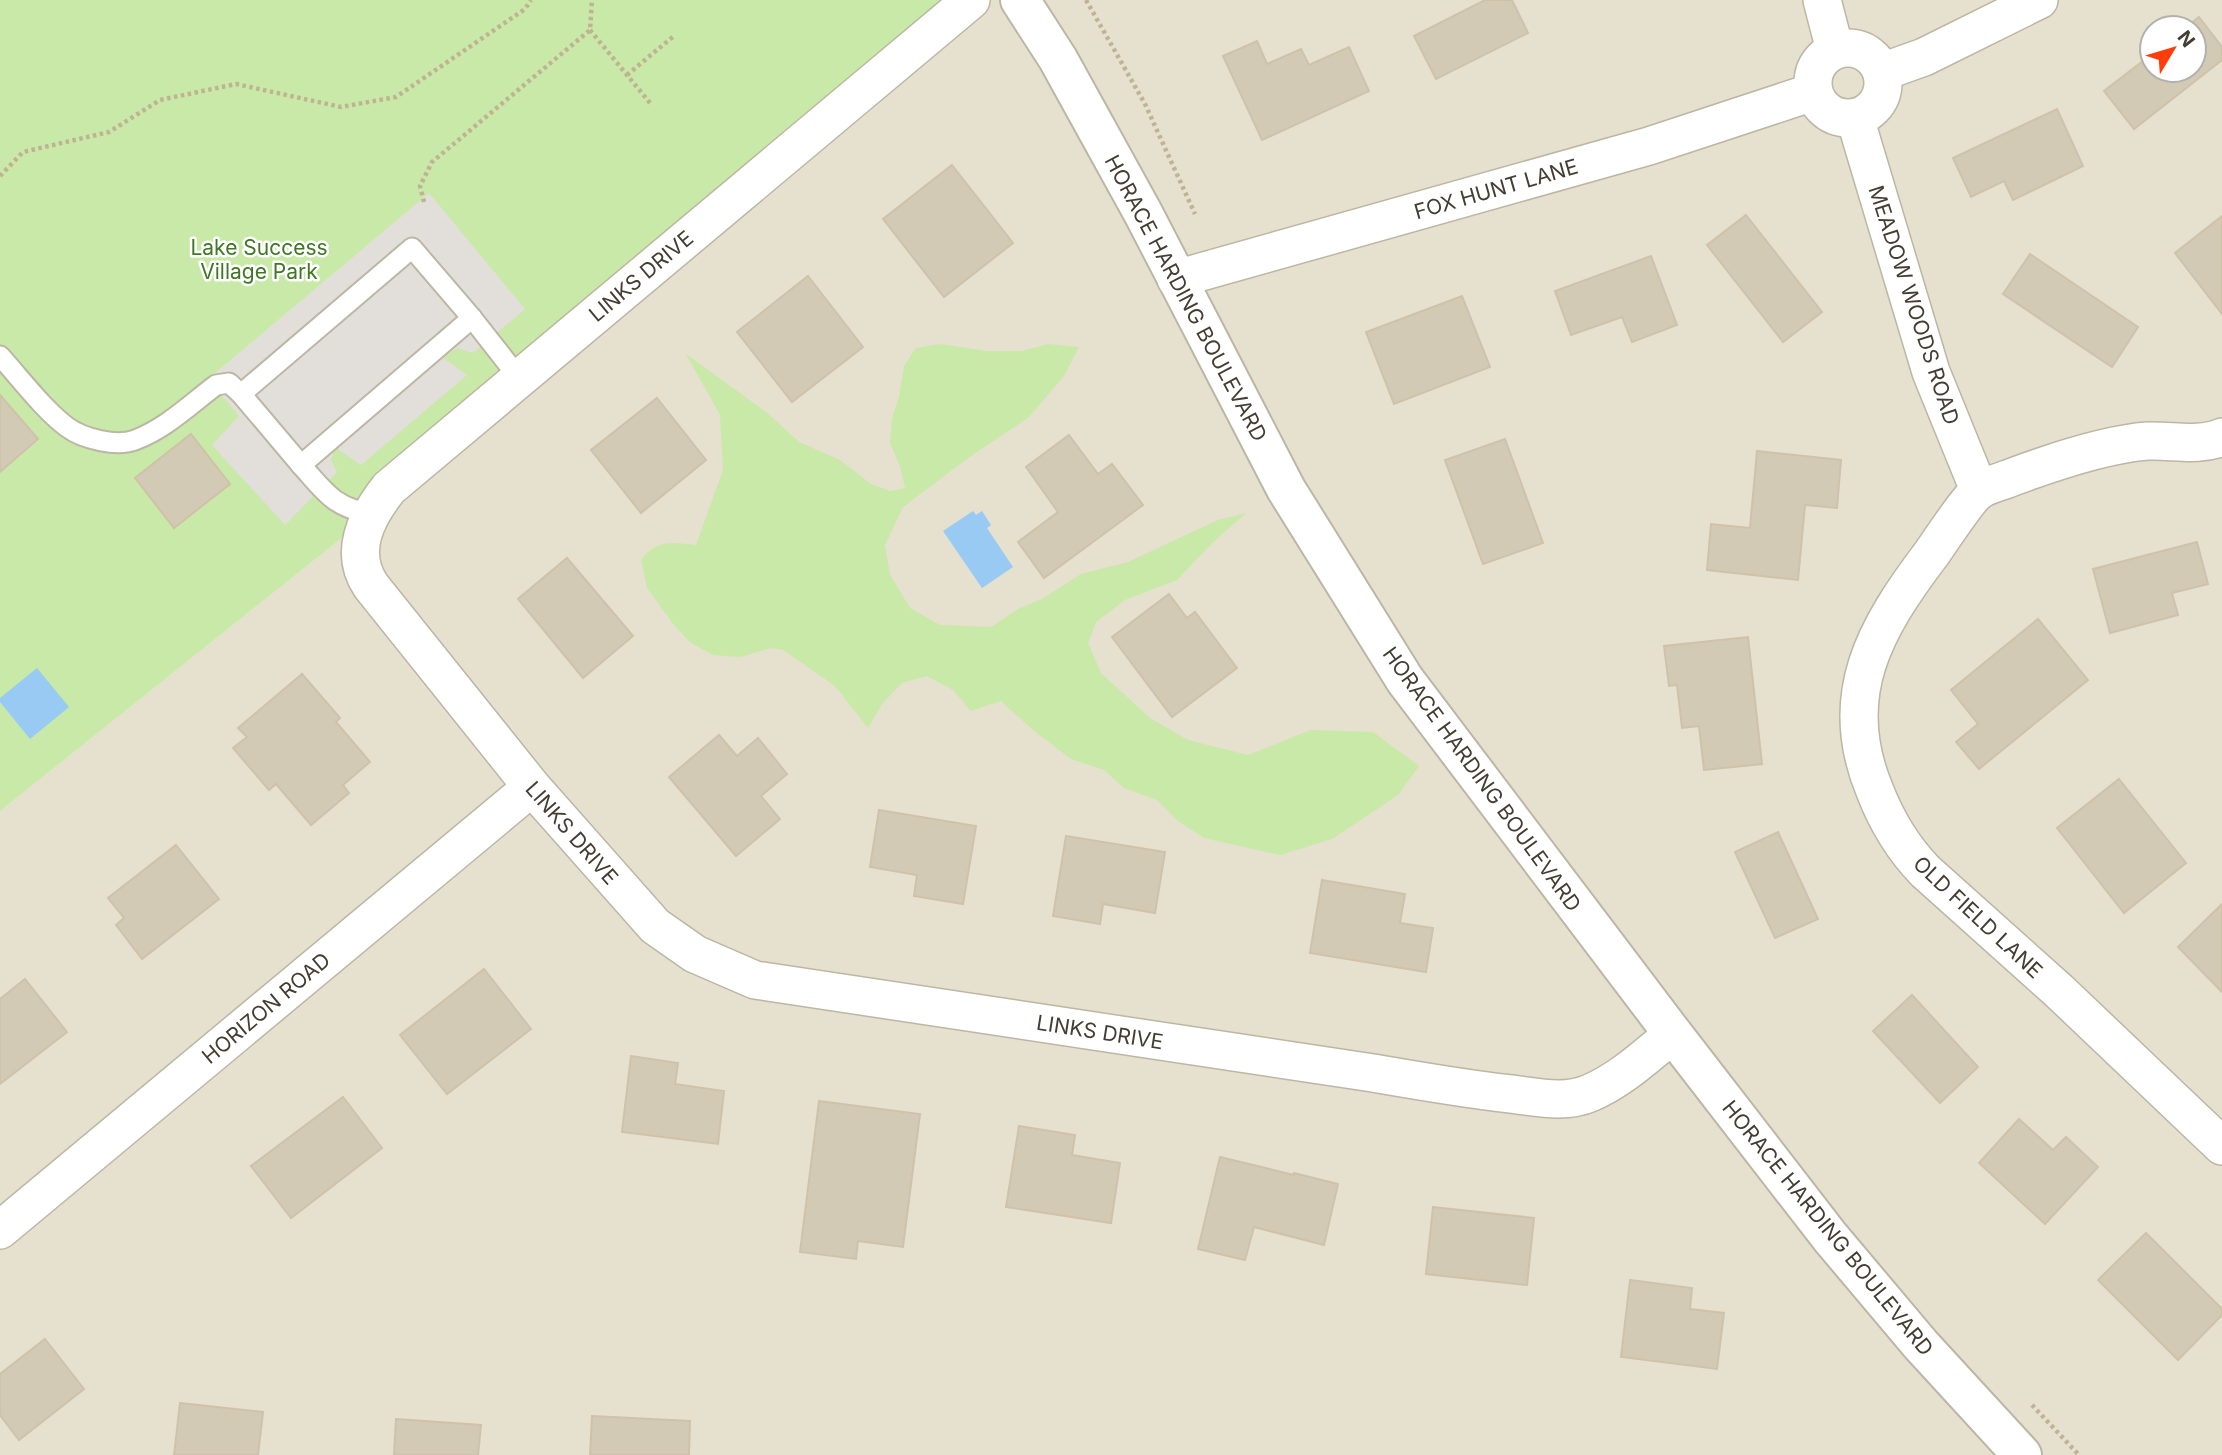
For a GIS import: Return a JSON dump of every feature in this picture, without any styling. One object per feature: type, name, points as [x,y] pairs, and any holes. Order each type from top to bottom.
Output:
[{"type":"street","name":"LINKS DRIVE","points":[[971,0],[396,482],[372,514],[360,545],[359,559],[366,578],[532,787],[655,926],[695,954],[755,980],[1466,1089],[1558,1100],[1574,1099],[1603,1087],[1673,1034]]},
{"type":"street","name":"HORACE HARDING BOULEVARD","points":[[1020,0],[1058,59],[1143,213],[1286,489],[1405,680],[1673,1034],[1860,1273],[1921,1345],[2022,1455]]},
{"type":"street","points":[[1822,0],[1835,50]]},
{"type":"street","points":[[1882,72],[1924,57],[2039,0]]},
{"type":"street","points":[[1858,49],[1877,62],[1882,72],[1881,96],[1875,106],[1866,114],[1854,118],[1844,118],[1824,110],[1813,92],[1812,81],[1819,62],[1835,50],[1858,49]]},
{"type":"street","name":"FOX HUNT LANE","points":[[1176,279],[1649,146],[1813,92]]},
{"type":"street","name":"MEADOW WOODS ROAD","points":[[1854,118],[1931,372],[1979,490]]},
{"type":"street","points":[[1979,490],[2048,464],[2128,444],[2149,441],[2207,442],[2221,439]]},
{"type":"street","name":"OLD FIELD LANE","points":[[1979,490],[1898,600],[1870,657],[1860,687],[1858,728],[1862,756],[1872,784],[1897,837],[1925,871],[2050,983],[2222,1146]]},
{"type":"street","name":"HORIZON ROAD","points":[[0,1230],[532,787]]},
{"type":"lane","points":[[241,394],[412,247],[519,378]]},
{"type":"lane","points":[[301,464],[472,318]]},
{"type":"lane","points":[[0,356],[32,393],[68,428],[102,442],[132,441],[155,431],[216,385],[229,383],[332,500],[354,511],[372,514]]},
{"type":"path","points":[[0,176],[23,152],[109,132],[160,100],[236,84],[341,107],[396,97],[526,9],[531,0]]},
{"type":"path","points":[[592,0],[590,30],[650,103]]},
{"type":"path","points":[[1086,0],[1144,104],[1195,214]]},
{"type":"path","points":[[424,202],[420,186],[432,163],[590,30]]},
{"type":"path","points":[[627,75],[675,35]]},
{"type":"path","points":[[2027,1399],[2079,1455]]},
{"type":"shaded area","points":[[971,0],[2222,0],[2222,1455],[0,1455],[0,811],[369,516]]},
{"type":"shaded area","points":[[429,193],[525,309],[473,353],[458,348],[442,357],[467,375],[361,465],[335,447],[331,460],[337,472],[285,525],[212,445],[239,416],[208,379]]},
{"type":"green space","name":"Lake Success Village Park","points":[[0,0],[971,0],[369,516],[0,811]]},
{"type":"green space","points":[[940,344],[986,351],[1022,351],[1048,344],[1079,347],[1064,376],[1029,417],[903,507],[885,545],[890,575],[910,608],[940,625],[991,627],[1081,574],[1128,562],[1218,520],[1246,513],[1212,543],[1177,580],[1125,600],[1096,622],[1088,643],[1101,673],[1150,718],[1188,740],[1248,755],[1311,730],[1373,732],[1419,766],[1398,795],[1332,839],[1280,855],[1204,838],[1178,821],[1157,800],[1124,788],[1104,770],[1071,759],[1001,701],[971,711],[953,690],[927,676],[902,683],[882,704],[868,728],[835,686],[783,650],[771,648],[740,657],[713,655],[691,643],[647,588],[641,560],[659,545],[696,545],[723,470],[720,415],[686,354],[766,412],[799,442],[840,460],[871,484],[890,491],[905,488],[900,466],[890,443],[892,418],[904,366],[916,348]]},
{"type":"water","points":[[973,511],[976,515],[982,511],[991,525],[987,528],[1013,567],[982,588],[943,531]]},
{"type":"water","points":[[37,668],[69,707],[30,739],[0,702],[0,698]]},
{"type":"building","points":[[1485,0],[1512,0],[1528,33],[1436,79],[1414,36]]},
{"type":"building","points":[[2208,29],[2222,47],[2222,60],[2208,71]]},
{"type":"building","points":[[1257,41],[1267,64],[1301,49],[1309,65],[1349,47],[1369,91],[1262,140],[1223,56]]},
{"type":"building","points":[[2138,65],[2138,84],[2191,84],[2134,129],[2104,91]]},
{"type":"building","points":[[2057,109],[2083,166],[2013,200],[2004,181],[1971,197],[1953,158]]},
{"type":"building","points":[[952,165],[1013,243],[944,297],[883,219]]},
{"type":"building","points":[[1746,215],[1822,312],[1783,342],[1707,245]]},
{"type":"building","points":[[2222,216],[2222,314],[2175,253]]},
{"type":"building","points":[[2030,254],[2138,327],[2112,367],[2003,294]]},
{"type":"building","points":[[1651,256],[1677,325],[1632,342],[1622,317],[1571,335],[1555,291]]},
{"type":"building","points":[[808,276],[863,347],[792,402],[737,332]]},
{"type":"building","points":[[1462,296],[1490,367],[1394,404],[1366,332]]},
{"type":"building","points":[[0,395],[38,439],[0,472]]},
{"type":"building","points":[[657,398],[706,460],[641,513],[591,450]]},
{"type":"building","points":[[191,434],[230,484],[174,528],[135,478]]},
{"type":"building","points":[[1069,435],[1098,474],[1112,464],[1143,505],[1044,578],[1018,542],[1058,512],[1026,467]]},
{"type":"building","points":[[1505,439],[1543,543],[1483,564],[1445,460]]},
{"type":"building","points":[[1757,451],[1841,460],[1837,508],[1805,505],[1798,580],[1707,570],[1711,524],[1750,528]]},
{"type":"building","points":[[2197,542],[2208,584],[2172,593],[2178,615],[2110,633],[2093,569]]},
{"type":"building","points":[[567,558],[633,636],[583,678],[518,599]]},
{"type":"building","points":[[1169,594],[1187,618],[1195,612],[1237,668],[1172,717],[1112,637]]},
{"type":"building","points":[[2038,619],[2088,680],[1979,769],[1956,742],[1978,724],[1951,690]]},
{"type":"building","points":[[1748,637],[1762,764],[1704,770],[1699,726],[1682,728],[1677,685],[1669,686],[1664,646]]},
{"type":"building","points":[[302,674],[340,718],[336,722],[370,762],[343,785],[349,793],[311,825],[276,784],[269,790],[233,748],[247,737],[238,728]]},
{"type":"building","points":[[719,735],[737,756],[758,738],[787,774],[761,796],[780,819],[736,856],[669,777]]},
{"type":"building","points":[[2119,779],[2186,863],[2124,913],[2057,828]]},
{"type":"building","points":[[879,810],[976,826],[963,904],[914,896],[917,875],[870,867]]},
{"type":"building","points":[[1778,832],[1818,919],[1775,938],[1735,852]]},
{"type":"building","points":[[1066,836],[1165,852],[1155,913],[1103,904],[1100,924],[1053,916]]},
{"type":"building","points":[[176,845],[219,899],[142,959],[116,925],[124,918],[108,898]]},
{"type":"building","points":[[1322,880],[1405,894],[1400,923],[1433,928],[1426,972],[1310,953]]},
{"type":"building","points":[[2222,904],[2222,992],[2178,947]]},
{"type":"building","points":[[484,969],[531,1029],[447,1094],[400,1035]]},
{"type":"building","points":[[25,979],[67,1032],[0,1084],[0,999]]},
{"type":"building","points":[[1912,995],[1978,1067],[1940,1103],[1873,1031]]},
{"type":"building","points":[[631,1056],[678,1063],[675,1084],[724,1091],[718,1144],[622,1132]]},
{"type":"building","points":[[343,1097],[382,1148],[291,1218],[251,1166]]},
{"type":"building","points":[[819,1101],[920,1114],[903,1247],[858,1241],[856,1259],[800,1252]]},
{"type":"building","points":[[2019,1119],[2053,1150],[2066,1137],[2098,1167],[2045,1224],[1979,1163]]},
{"type":"building","points":[[1019,1126],[1075,1135],[1072,1155],[1120,1163],[1111,1223],[1006,1207]]},
{"type":"building","points":[[1220,1157],[1338,1184],[1324,1245],[1254,1227],[1245,1260],[1198,1249]]},
{"type":"building","points":[[1433,1207],[1534,1218],[1527,1285],[1426,1274]]},
{"type":"building","points":[[2146,1233],[2222,1309],[2222,1315],[2178,1360],[2098,1280]]},
{"type":"building","points":[[1630,1280],[1692,1288],[1690,1309],[1724,1313],[1717,1369],[1621,1357]]},
{"type":"building","points":[[45,1339],[84,1389],[19,1440],[0,1415],[0,1374]]},
{"type":"building","points":[[180,1403],[263,1412],[258,1455],[174,1455]]},
{"type":"building","points":[[592,1416],[690,1421],[689,1455],[590,1455]]},
{"type":"building","points":[[396,1419],[481,1425],[478,1455],[394,1455]]}]
